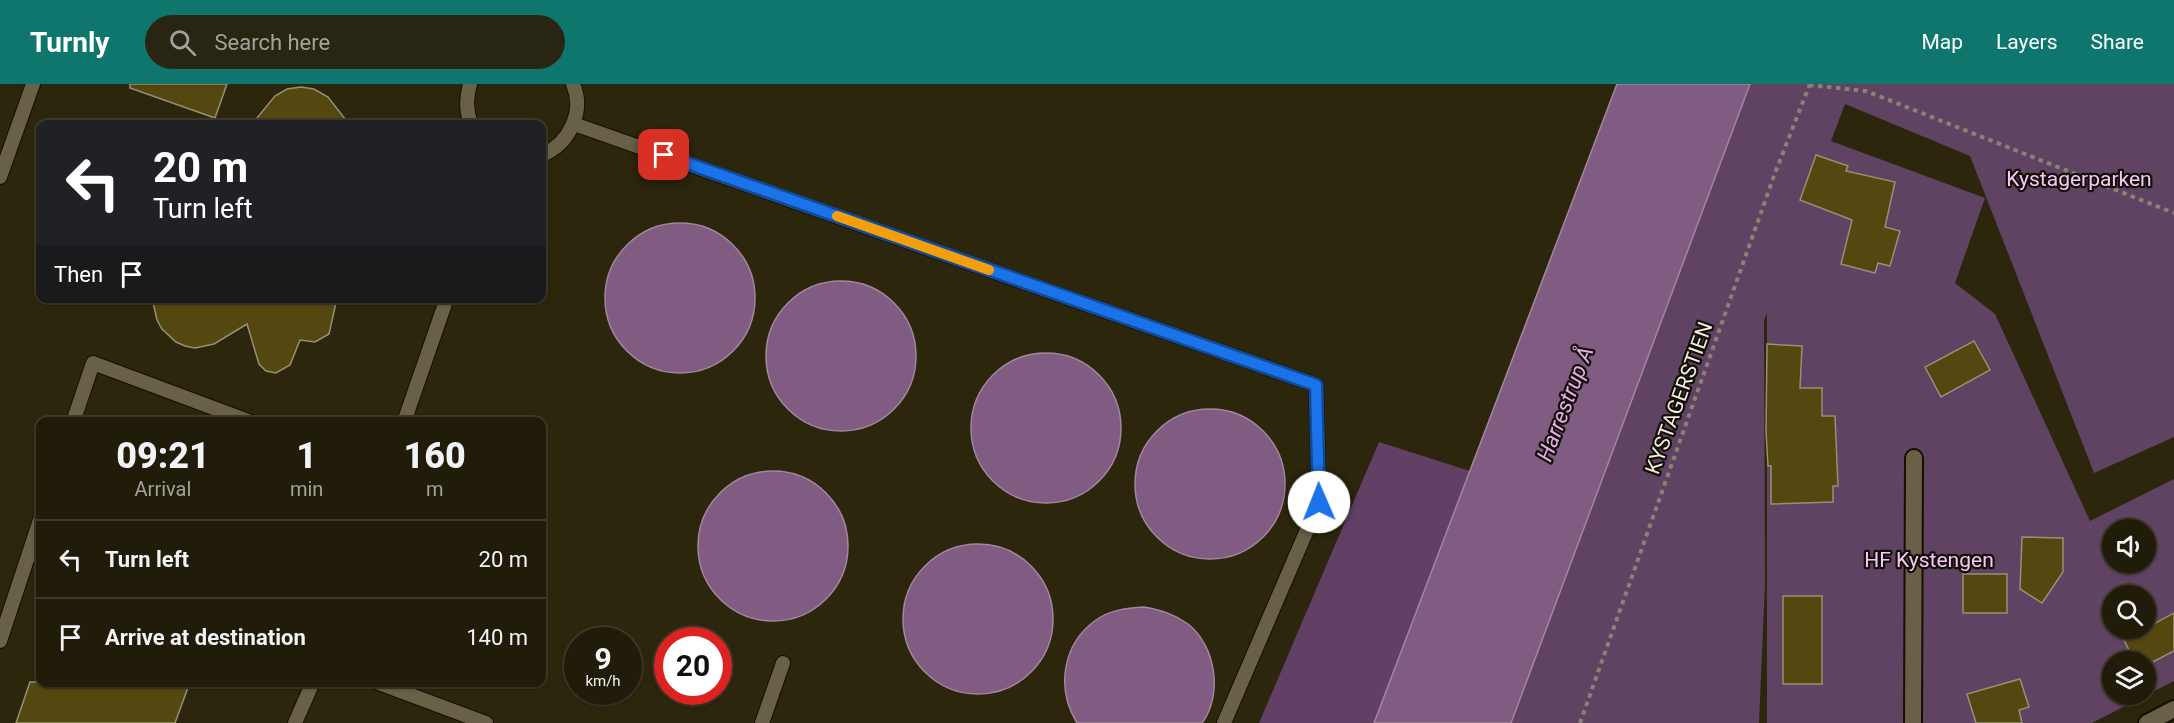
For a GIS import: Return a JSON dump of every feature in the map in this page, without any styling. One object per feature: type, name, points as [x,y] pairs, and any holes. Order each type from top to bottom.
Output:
[{"type":"street","points":[[1913,723],[1914,459]]},
{"type":"street","points":[[2147,723],[2174,709]]},
{"type":"lane","points":[[0,177],[33,84]]},
{"type":"lane","points":[[469,120],[466,97],[470,84]]},
{"type":"lane","points":[[546,153],[564,139],[574,123],[577,107],[573,84]]},
{"type":"lane","points":[[574,123],[1316,385],[1319,502],[1224,723]]},
{"type":"lane","points":[[406,417],[445,303]]},
{"type":"lane","points":[[75,417],[93,363],[238,417]]},
{"type":"lane","points":[[0,641],[36,532]]},
{"type":"lane","points":[[762,723],[783,663]]},
{"type":"lane","points":[[295,723],[311,687]]},
{"type":"lane","points":[[389,687],[486,723]]},
{"type":"path","points":[[1810,84],[1816,84]]},
{"type":"path","points":[[1810,84],[1866,91],[2174,213]]},
{"type":"path","name":"KYSTAGERSTIEN","points":[[1580,723],[1771,184],[1810,84]]},
{"type":"green space","points":[[1750,84],[2174,84],[2174,437],[2094,473],[1970,156],[1845,104],[1831,141],[1985,198],[1955,283],[1995,314],[2090,521],[2174,479],[2174,681],[2156,690],[2156,651],[2102,651],[2102,705],[2127,705],[2092,723],[1767,723],[1767,313],[1764,320],[1765,584],[1759,723],[1511,723]]},
{"type":"shaded area","points":[[1379,442],[1470,471],[1374,723],[1259,723]]},
{"type":"water","name":"Harrestrup Å","points":[[1617,84],[1750,84],[1511,723],[1374,723]]},
{"type":"water","points":[[680,223],[695,224],[709,229],[722,235],[733,245],[743,256],[749,269],[754,283],[754,313],[749,327],[743,340],[733,351],[722,361],[709,367],[695,372],[680,373],[665,372],[651,367],[638,361],[627,351],[617,340],[611,327],[606,313],[605,298],[606,283],[611,269],[617,256],[627,245],[638,235],[651,229],[665,224]]},
{"type":"water","points":[[841,281],[856,282],[870,287],[894,303],[910,327],[915,341],[915,371],[910,385],[894,409],[870,425],[856,430],[841,431],[826,430],[812,425],[788,409],[772,385],[767,371],[766,356],[767,341],[772,327],[788,303],[812,287],[826,282]]},
{"type":"water","points":[[1046,353],[1061,354],[1075,359],[1099,375],[1115,399],[1120,413],[1120,443],[1115,457],[1099,481],[1075,497],[1061,502],[1046,503],[1031,502],[1017,497],[993,481],[977,457],[972,443],[971,428],[972,413],[977,399],[993,375],[1017,359],[1031,354]]},
{"type":"water","points":[[1210,409],[1225,410],[1239,415],[1263,431],[1279,455],[1284,469],[1284,499],[1279,513],[1263,537],[1239,553],[1225,558],[1210,559],[1195,558],[1181,553],[1157,537],[1141,513],[1136,499],[1135,484],[1136,469],[1141,455],[1157,431],[1181,415],[1195,410]]},
{"type":"water","points":[[773,471],[788,472],[802,477],[826,493],[842,517],[847,531],[847,561],[842,575],[826,599],[802,615],[788,620],[773,621],[758,620],[744,615],[720,599],[704,575],[699,561],[698,546],[699,531],[704,517],[720,493],[744,477],[758,472]]},
{"type":"water","points":[[978,544],[993,545],[1007,550],[1031,566],[1047,590],[1052,604],[1052,634],[1047,648],[1031,672],[1007,688],[993,693],[978,694],[963,693],[949,688],[925,672],[909,648],[904,634],[903,619],[904,604],[909,590],[925,566],[949,550],[963,545]]},
{"type":"water","points":[[1144,607],[1167,613],[1188,624],[1198,633],[1205,645],[1213,671],[1213,699],[1209,712],[1202,723],[1077,723],[1070,710],[1065,682],[1066,668],[1076,641],[1096,620],[1107,614]]},
{"type":"building","points":[[130,84],[227,84],[215,118],[130,88]]},
{"type":"building","points":[[301,87],[314,89],[328,97],[346,120],[255,120],[275,96],[287,89]]},
{"type":"building","points":[[1816,155],[1848,166],[1846,171],[1895,182],[1885,227],[1900,231],[1890,266],[1878,263],[1875,273],[1841,264],[1852,220],[1800,200]]},
{"type":"building","points":[[153,303],[336,303],[329,334],[315,342],[300,340],[290,365],[276,373],[266,371],[259,364],[247,324],[214,344],[195,348],[176,342],[162,329],[157,320]]},
{"type":"building","points":[[1974,341],[1990,370],[1941,397],[1925,367]]},
{"type":"building","points":[[1767,344],[1802,346],[1800,388],[1822,388],[1822,416],[1835,416],[1838,486],[1833,486],[1833,502],[1771,504],[1771,466],[1768,466],[1766,431]]},
{"type":"building","points":[[2022,537],[2063,538],[2063,572],[2042,603],[2020,589]]},
{"type":"building","points":[[1963,574],[2007,574],[2007,613],[1963,613]]},
{"type":"building","points":[[1783,596],[1822,596],[1822,684],[1783,684]]},
{"type":"building","points":[[2174,613],[2174,651],[2156,660],[2156,651],[2130,651],[2124,640],[2156,639],[2156,623]]},
{"type":"building","points":[[2020,679],[2029,707],[2019,710],[2022,723],[1976,723],[1967,694]]},
{"type":"building","points":[[30,682],[36,682],[36,687],[188,687],[175,723],[16,723]]},
{"type":"slow traffic","points":[[837,216],[989,270]]},
{"type":"route","points":[[664,155],[1316,385],[1319,502]]},
{"type":"park label","name":"Kystagerparken","points":[[2079,179]]},
{"type":"park label","name":"HF Kystengen","points":[[1929,560]]}]
